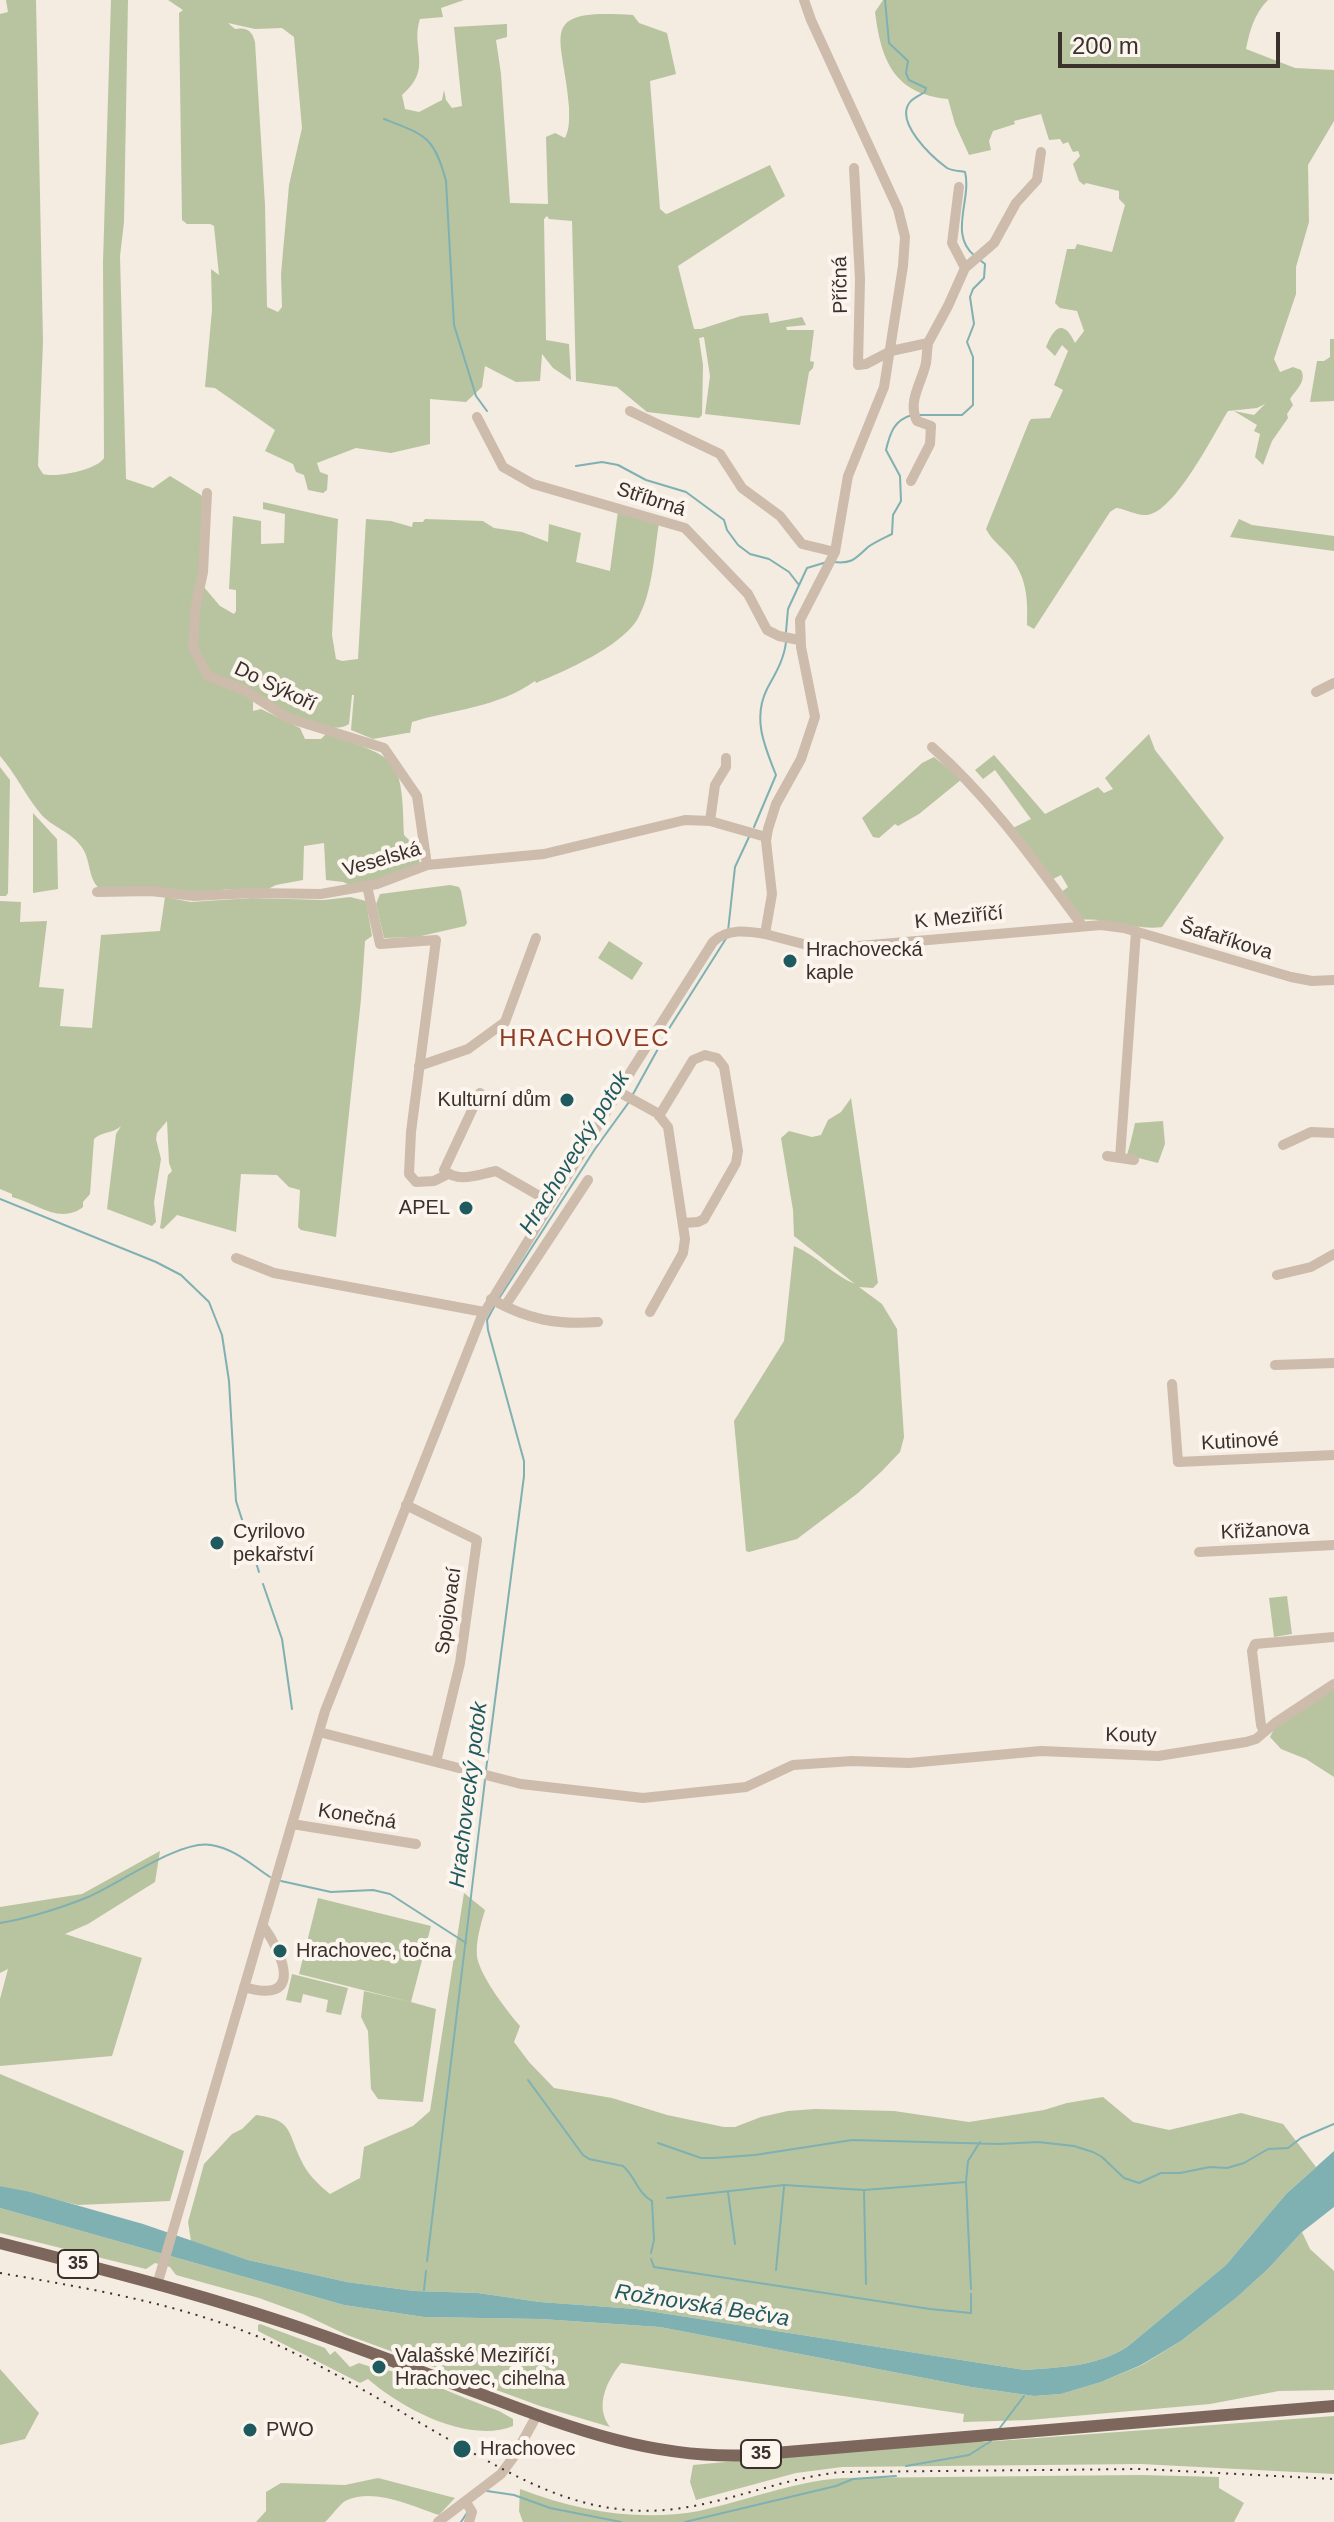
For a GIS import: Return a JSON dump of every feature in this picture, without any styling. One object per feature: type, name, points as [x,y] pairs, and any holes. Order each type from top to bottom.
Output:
[{"type":"main road","name":"35","points":[[0,2243],[288,2323],[537,2415],[625,2443],[665,2451],[714,2456],[1334,2406]]},
{"type":"street","points":[[765,934],[772,894],[756,835],[801,759],[815,717],[790,638],[832,559],[848,476],[884,387],[905,237],[903,222],[804,0]]},
{"type":"street","points":[[911,481],[930,444],[931,426],[914,415],[914,399],[926,364],[928,343],[974,262],[994,243],[1016,203],[1037,180],[1041,152]]},
{"type":"street","name":"Příčná","points":[[854,168],[860,279],[858,365],[891,351]]},
{"type":"street","points":[[959,187],[952,243],[974,262]]},
{"type":"street","points":[[891,351],[928,343]]},
{"type":"street","points":[[630,411],[720,454],[742,488],[780,516],[802,544],[832,559]]},
{"type":"street","name":"Stříbrná","points":[[477,417],[503,467],[533,484],[685,528],[748,594],[767,630],[790,638]]},
{"type":"street","name":"Do Sýkoří","points":[[207,493],[203,572],[195,610],[193,648],[208,676],[244,690],[288,718],[384,748],[417,796],[427,865]]},
{"type":"street","points":[[1316,692],[1334,683]]},
{"type":"street","points":[[932,747],[965,776],[1002,819],[1081,924]]},
{"type":"street","points":[[710,821],[715,785],[726,767],[726,758]]},
{"type":"street","name":"Veselská","points":[[97,892],[151,891],[194,896],[321,894],[367,886],[427,865],[544,854],[685,820],[710,821],[756,835]]},
{"type":"street","points":[[367,886],[380,944],[436,940],[411,1132],[409,1174],[416,1182],[434,1181],[448,1174]]},
{"type":"street","name":"K Meziříčí","points":[[627,1096],[710,946],[728,933],[765,934],[811,946],[836,948],[1081,924],[1109,925]]},
{"type":"street","name":"Šafaříkova","points":[[1109,925],[1291,977],[1334,980]]},
{"type":"street","points":[[1120,1158],[1136,931]]},
{"type":"street","points":[[419,1066],[468,1049],[505,1022],[536,938]]},
{"type":"street","points":[[659,1116],[693,1060],[705,1055],[721,1061],[738,1156],[704,1219],[683,1223]]},
{"type":"street","points":[[480,1093],[444,1170],[448,1174],[467,1178],[496,1171],[550,1202]]},
{"type":"street","points":[[498,1303],[550,1202],[627,1096],[659,1116],[668,1127],[683,1223],[683,1253],[650,1312]]},
{"type":"street","points":[[1283,1145],[1311,1132],[1334,1133]]},
{"type":"street","points":[[1107,1156],[1134,1160]]},
{"type":"street","points":[[157,2285],[333,1689],[484,1312],[498,1303],[588,1180]]},
{"type":"street","points":[[1277,1275],[1311,1267],[1334,1254]]},
{"type":"street","points":[[236,1258],[283,1275],[484,1312]]},
{"type":"street","points":[[498,1303],[562,1324],[598,1322]]},
{"type":"street","points":[[1275,1365],[1334,1363]]},
{"type":"street","name":"Kutinové","points":[[1172,1384],[1178,1462],[1334,1455]]},
{"type":"street","name":"Spojovací","points":[[406,1505],[477,1540],[460,1663],[436,1762]]},
{"type":"street","name":"Křižanova","points":[[1199,1552],[1334,1545]]},
{"type":"street","points":[[1264,1732],[1252,1651],[1255,1644],[1334,1637]]},
{"type":"street","name":"Kouty","points":[[319,1732],[521,1784],[643,1798],[746,1787],[793,1765],[852,1761],[909,1763],[1041,1751],[1158,1756],[1250,1741],[1334,1684]]},
{"type":"street","name":"Konečná","points":[[292,1824],[416,1844]]},
{"type":"street","points":[[244,1987],[270,1992],[281,1987],[284,1981],[282,1965],[263,1926]]},
{"type":"street","points":[[438,2522],[469,2510],[504,2470],[537,2415]]},
{"type":"green space","points":[[6,0],[36,0],[43,342],[38,466],[43,474],[76,472],[104,458],[103,262],[111,0],[128,0],[124,222],[120,256],[126,479],[153,488],[170,476],[201,495],[205,503],[203,586],[220,606],[234,614],[236,611],[236,590],[229,589],[233,516],[261,521],[261,544],[284,543],[285,514],[263,509],[263,502],[338,519],[332,635],[336,659],[342,661],[358,659],[366,519],[412,527],[413,522],[423,522],[425,519],[483,521],[494,528],[522,532],[548,542],[549,524],[581,533],[576,562],[610,571],[618,511],[659,523],[646,598],[629,630],[591,657],[506,697],[412,722],[410,733],[373,739],[351,730],[354,695],[349,724],[339,728],[301,719],[253,694],[253,711],[261,709],[300,728],[305,739],[321,739],[326,734],[369,749],[392,764],[401,790],[404,835],[416,847],[420,864],[415,868],[354,887],[326,880],[324,843],[304,846],[303,880],[276,885],[264,891],[227,889],[205,893],[100,889],[93,880],[86,854],[78,843],[40,813],[0,756],[0,14],[8,12]]},
{"type":"green space","points":[[168,0],[464,0],[441,8],[443,17],[420,19],[417,76],[402,95],[405,109],[419,112],[442,100],[444,90],[452,108],[462,106],[454,27],[507,24],[507,37],[496,40],[510,203],[548,204],[546,137],[555,133],[565,138],[569,123],[561,44],[562,31],[567,22],[580,16],[633,15],[639,23],[667,33],[676,74],[650,81],[660,209],[669,213],[770,165],[785,196],[678,266],[694,329],[741,316],[768,313],[770,323],[802,317],[806,325],[786,327],[787,330],[814,330],[810,361],[814,362],[809,372],[800,425],[705,414],[710,376],[704,337],[699,338],[703,365],[702,415],[699,418],[647,412],[617,387],[576,381],[572,221],[549,219],[547,216],[544,219],[546,340],[569,344],[571,380],[553,368],[542,354],[540,381],[516,382],[485,366],[482,387],[466,402],[430,399],[430,444],[391,453],[356,448],[317,463],[320,472],[328,475],[327,490],[323,493],[308,490],[304,475],[296,472],[293,464],[265,451],[275,430],[215,388],[205,387],[212,310],[211,269],[219,275],[214,226],[187,224],[182,220],[179,13],[183,10]],"holes":[[[228,23],[255,29],[282,28],[294,37],[302,128],[289,185],[281,274],[282,307],[278,312],[267,307],[265,205],[255,42],[248,30],[235,29]]]},
{"type":"green space","points":[[883,0],[1268,0],[1253,23],[1246,49],[1295,68],[1334,70],[1334,121],[1308,165],[1309,222],[1296,267],[1296,294],[1274,359],[1280,372],[1293,367],[1301,370],[1303,378],[1290,399],[1293,405],[1288,418],[1272,441],[1263,465],[1255,457],[1260,434],[1254,431],[1257,425],[1234,411],[1254,415],[1265,404],[1257,408],[1228,411],[1181,487],[1158,511],[1147,515],[1116,508],[1110,512],[1034,629],[1027,625],[1027,598],[1020,573],[986,529],[1029,422],[1031,419],[1050,418],[1063,390],[1054,385],[1068,351],[1062,345],[1055,356],[1046,347],[1049,340],[1056,330],[1063,328],[1075,343],[1084,331],[1077,311],[1060,308],[1055,303],[1067,249],[1075,249],[1077,244],[1112,252],[1125,205],[1119,199],[1119,191],[1084,185],[1079,181],[1073,164],[1080,156],[1078,151],[1073,152],[1068,142],[1063,144],[1060,139],[1049,140],[1041,114],[1014,121],[1015,124],[993,131],[989,141],[991,150],[969,155],[948,99],[915,90],[903,82],[886,59],[875,12]]},
{"type":"green space","points":[[1330,339],[1334,339],[1334,401],[1310,402],[1317,361],[1330,357]]},
{"type":"green space","points":[[1239,519],[1252,525],[1334,536],[1334,551],[1230,537]]},
{"type":"green space","points":[[1149,734],[1155,750],[1224,838],[1162,927],[1079,920],[1060,893],[1068,887],[1061,875],[1051,880],[1013,828],[1031,819],[995,770],[983,779],[975,770],[994,755],[1045,814],[1098,787],[1104,793],[1113,789],[1105,778]]},
{"type":"green space","points":[[934,757],[962,779],[919,814],[898,826],[895,824],[879,838],[873,837],[862,818],[922,763]]},
{"type":"green space","points":[[0,767],[10,780],[6,896],[0,896]]},
{"type":"green space","points":[[33,813],[57,839],[58,889],[33,893]]},
{"type":"green space","points":[[450,885],[459,887],[461,891],[465,926],[417,937],[384,938],[376,904],[380,894]]},
{"type":"green space","points":[[165,897],[191,902],[350,897],[366,901],[372,936],[365,941],[336,1237],[298,1227],[300,1190],[289,1187],[277,1175],[241,1174],[236,1232],[177,1215],[163,1229],[160,1228],[168,1175],[172,1171],[167,1121],[156,1139],[161,1159],[154,1202],[156,1222],[152,1226],[107,1209],[116,1134],[121,1126],[94,1139],[90,1194],[83,1207],[74,1212],[48,1211],[0,1189],[0,901],[21,902],[20,922],[47,921],[39,987],[64,989],[60,1026],[92,1028],[101,935],[160,931]]},
{"type":"green space","points":[[609,941],[643,963],[632,980],[598,958]]},
{"type":"green space","points":[[851,1098],[878,1283],[873,1288],[859,1287],[882,1304],[897,1329],[904,1437],[900,1452],[882,1471],[797,1539],[749,1552],[746,1551],[734,1421],[784,1341],[794,1246],[855,1284],[794,1236],[793,1210],[781,1138],[789,1131],[812,1137],[821,1135],[828,1120],[841,1112]]},
{"type":"green space","points":[[1163,1121],[1165,1144],[1158,1163],[1127,1155],[1135,1123]]},
{"type":"green space","points":[[1287,1596],[1292,1634],[1274,1637],[1269,1598]]},
{"type":"green space","points":[[1334,1689],[1334,1777],[1306,1759],[1281,1749],[1270,1737],[1274,1729]]},
{"type":"green space","points":[[160,1851],[155,1882],[88,1924],[65,1934],[142,1958],[112,2056],[0,2066],[0,1999],[8,1969],[0,1973],[0,1907],[82,1894]]},
{"type":"green space","points":[[464,1893],[485,1910],[477,1942],[478,1961],[490,1986],[520,2026],[514,2042],[554,2088],[612,2098],[667,2115],[724,2127],[735,2127],[788,2111],[815,2109],[894,2111],[969,2122],[1103,2097],[1133,2122],[1169,2130],[1241,2113],[1283,2124],[1316,2167],[1286,2194],[1226,2265],[1127,2347],[1091,2362],[1025,2370],[636,2309],[540,2302],[478,2293],[414,2291],[347,2282],[248,2260],[191,2241],[188,2222],[204,2164],[232,2134],[256,2115],[277,2120],[287,2128],[306,2170],[330,2194],[360,2178],[364,2147],[413,2126],[430,2111]]},
{"type":"green space","points":[[318,1898],[431,1926],[411,2002],[299,1974]]},
{"type":"green space","points":[[292,1974],[348,1988],[341,2015],[326,2012],[328,2000],[303,1994],[301,2003],[286,2000]]},
{"type":"green space","points":[[364,1991],[436,2009],[423,2102],[378,2099],[371,2089],[368,2031],[361,2017]]},
{"type":"green space","points":[[0,2074],[184,2151],[170,2201],[78,2205],[0,2186]]},
{"type":"green space","points":[[0,2208],[344,2305],[424,2317],[541,2319],[660,2327],[971,2387],[1034,2396],[1061,2394],[1142,2365],[1181,2341],[1236,2298],[1302,2232],[1310,2249],[1334,2271],[1334,2390],[1279,2391],[1210,2404],[1029,2420],[963,2422],[964,2414],[621,2363],[604,2394],[603,2411],[610,2427],[540,2406],[347,2335],[259,2298],[176,2275],[170,2267],[155,2263],[146,2269],[0,2233]]},
{"type":"green space","points":[[260,2324],[325,2348],[330,2355],[335,2351],[350,2367],[359,2363],[406,2375],[499,2411],[513,2419],[513,2426],[477,2430],[457,2427],[417,2412],[368,2379],[360,2383],[258,2331]]},
{"type":"green space","points":[[0,2369],[39,2413],[25,2439],[0,2445]]},
{"type":"green space","points":[[1334,2416],[1334,2474],[1141,2464],[842,2467],[796,2473],[696,2500],[690,2482],[693,2465],[979,2439],[983,2442]]},
{"type":"green space","points":[[1219,2477],[1219,2488],[1244,2503],[1234,2522],[523,2522],[519,2511],[520,2489],[586,2509],[653,2515],[699,2511],[788,2487],[842,2478]]},
{"type":"green space","points":[[378,2478],[455,2498],[439,2515],[393,2500],[369,2496],[347,2500],[325,2522],[256,2522],[266,2511],[266,2492],[281,2483],[345,2485]]},
{"type":"water","points":[[1334,2151],[1334,2207],[1302,2232],[1236,2298],[1181,2341],[1141,2365],[1061,2394],[1034,2396],[971,2387],[660,2327],[541,2319],[424,2317],[344,2305],[0,2208],[0,2186],[143,2224],[248,2260],[347,2282],[414,2291],[478,2293],[540,2302],[636,2309],[1025,2370],[1091,2362],[1127,2347],[1226,2265],[1286,2194]]},
{"type":"waterway","name":"Hrachovecký potok","points":[[885,0],[889,43],[908,61],[906,73],[909,80],[926,88],[910,102],[906,110],[907,119],[917,138],[933,156],[949,169],[965,172],[963,238],[975,256]]},
{"type":"waterway","points":[[384,119],[426,139],[442,166],[446,181],[454,325],[476,396],[487,411]]},
{"type":"waterway","name":"Hrachovecký potok","points":[[919,415],[962,415],[973,405],[973,357],[967,342],[974,324],[970,297],[984,278],[985,264],[980,260]]},
{"type":"waterway","name":"Hrachovecký potok","points":[[834,562],[853,560],[871,545],[892,534],[893,515],[901,501],[900,476],[886,450],[894,428],[912,415]]},
{"type":"waterway","points":[[576,466],[602,462],[618,465],[646,480],[686,492],[724,520],[738,545],[789,572],[799,585]]},
{"type":"waterway","name":"Hrachovecký potok","points":[[786,632],[788,609],[807,568],[827,562]]},
{"type":"waterway","name":"Hrachovecký potok","points":[[754,827],[776,775],[762,733],[761,711],[786,642]]},
{"type":"waterway","name":"Hrachovecký potok","points":[[728,931],[735,867],[749,837]]},
{"type":"waterway","name":"Hrachovecký potok","points":[[632,1096],[670,1027],[727,937]]},
{"type":"waterway","name":"Hrachovecký potok","points":[[498,1300],[595,1149],[629,1102]]},
{"type":"waterway","points":[[0,1199],[156,1262],[181,1275],[209,1302],[222,1335],[229,1381],[236,1501],[259,1572]]},
{"type":"waterway","name":"Hrachovecký potok","points":[[486,1770],[524,1476],[524,1461],[488,1330],[487,1320],[495,1305]]},
{"type":"waterway","points":[[263,1584],[282,1639],[292,1709]]},
{"type":"waterway","name":"Hrachovecký potok","points":[[427,2261],[485,1780]]},
{"type":"waterway","points":[[0,1923],[78,1901],[166,1856],[198,1845],[227,1850],[270,1877]]},
{"type":"waterway","points":[[281,1881],[331,1892],[373,1890],[390,1894],[466,1943]]},
{"type":"waterway","points":[[528,2080],[583,2155],[623,2166],[643,2194],[652,2201],[654,2240],[651,2253]]},
{"type":"waterway","points":[[658,2143],[701,2158],[714,2158],[852,2140],[999,2144],[1038,2142],[1074,2146],[1093,2152],[1124,2178],[1139,2183],[1161,2173],[1227,2168],[1244,2163],[1268,2149],[1288,2148],[1301,2138],[1334,2124]]},
{"type":"waterway","points":[[971,2289],[966,2182],[968,2161],[980,2142]]},
{"type":"waterway","points":[[667,2198],[784,2185],[864,2190],[966,2182]]},
{"type":"waterway","points":[[776,2270],[784,2187]]},
{"type":"waterway","points":[[864,2190],[866,2284]]},
{"type":"waterway","points":[[728,2192],[735,2244]]},
{"type":"waterway","points":[[651,2259],[654,2267],[930,2309],[971,2313],[971,2294]]},
{"type":"waterway","name":"Hrachovecký potok","points":[[424,2290],[426,2271]]},
{"type":"waterway","points":[[999,2429],[1024,2396]]},
{"type":"waterway","points":[[906,2466],[969,2455],[991,2441]]},
{"type":"waterway","points":[[685,2522],[836,2486],[853,2479],[896,2476]]},
{"type":"waterway","points":[[487,2491],[621,2522]]},
{"type":"waterway","points":[[461,2522],[467,2513]]},
{"type":"railway","points":[[0,2273],[146,2301],[252,2334],[329,2371],[517,2477],[559,2495],[604,2507],[655,2511],[682,2508],[842,2472],[1141,2469],[1334,2479]]},
{"type":"place","name":"Hrachovecká kaple","points":[[790,961]]},
{"type":"place","name":"Kulturní dům","points":[[567,1100]]},
{"type":"place","name":"APEL","points":[[466,1208]]},
{"type":"place","name":"Cyrilovo pekařství","points":[[217,1543]]},
{"type":"place","name":"Hrachovec, točna","points":[[280,1951]]},
{"type":"place","name":"Valašské Meziříčí, Hrachovec, cihelna","points":[[379,2367]]},
{"type":"place","name":"PWO","points":[[250,2430]]},
{"type":"place","name":"Hrachovec","points":[[462,2449]]},
{"type":"district","name":"HRACHOVEC","points":[[585,1039]]},
{"type":"water label","name":"Rožnovská Bečva","points":[[702,2306]]}]
